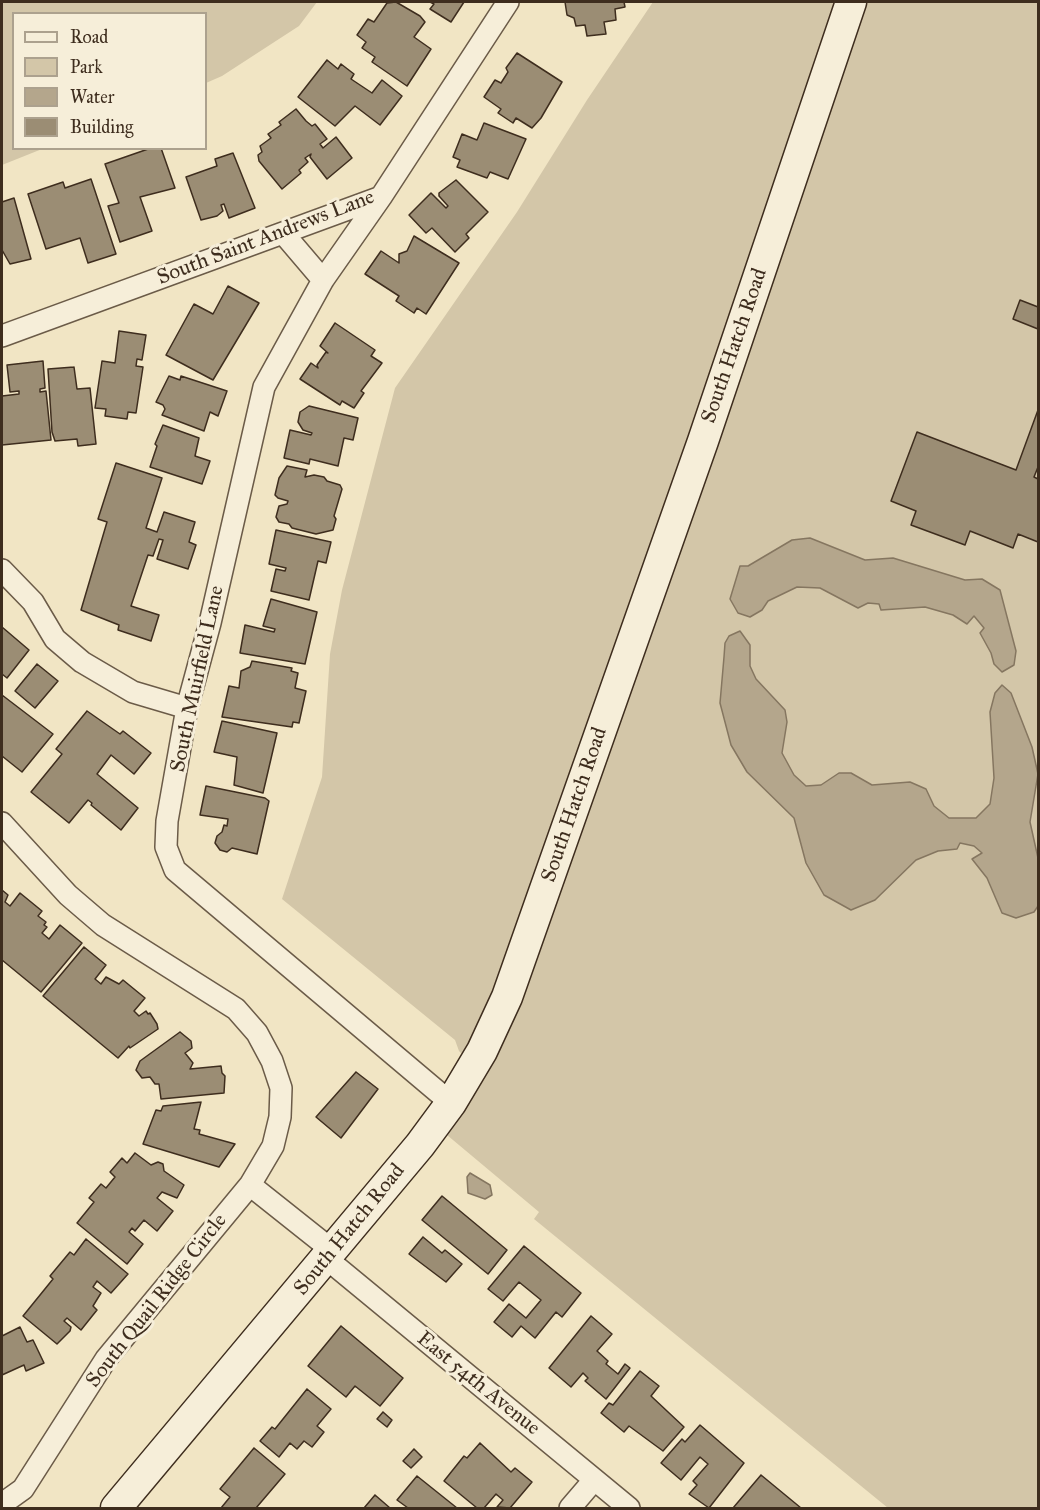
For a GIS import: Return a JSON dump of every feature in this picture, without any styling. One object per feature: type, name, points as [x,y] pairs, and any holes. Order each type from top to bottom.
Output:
[{"type":"main road","name":"South Hatch Road","points":[[116,1509],[330,1255],[451,1103],[482,1051],[507,997],[703,441],[851,2]]},
{"type":"street","name":"South Saint Andrews Lane","points":[[2,336],[381,197],[508,2]]},
{"type":"street","name":"South Muirfield Lane","points":[[381,197],[323,280],[264,387],[210,623],[187,708],[167,821],[165,847],[175,870],[451,1103]]},
{"type":"street","points":[[283,233],[323,280]]},
{"type":"street","points":[[2,570],[33,602],[55,639],[82,662],[134,692],[187,708]]},
{"type":"street","name":"South Quail Ridge Circle","points":[[2,824],[68,895],[103,925],[236,1009],[257,1033],[272,1061],[281,1088],[280,1117],[273,1146],[250,1185],[106,1359],[23,1489],[2,1504]]},
{"type":"street","name":"East 54th Avenue","points":[[250,1185],[629,1509]]},
{"type":"street","points":[[570,1509],[594,1480]]},
{"type":"green space","points":[[2,2],[317,2],[299,26],[222,76],[207,83],[207,12],[12,12],[12,150],[40,150],[2,165]]},
{"type":"green space","points":[[653,2],[1038,2],[1038,1508],[888,1508],[534,1219],[539,1212],[447,1135],[485,1078],[459,1051],[455,1040],[282,899],[322,777],[330,654],[342,590],[395,388],[517,212],[587,100]]},
{"type":"water","points":[[810,538],[865,560],[893,558],[965,580],[982,579],[1000,590],[1016,651],[1014,665],[1002,672],[994,664],[980,633],[984,628],[974,616],[967,624],[953,615],[925,607],[881,610],[879,604],[868,603],[858,608],[820,588],[797,587],[768,601],[762,610],[750,617],[738,613],[730,599],[740,566],[748,566],[792,540]]},
{"type":"water","points":[[740,631],[750,645],[750,666],[756,679],[785,710],[787,722],[782,753],[794,775],[806,786],[821,785],[839,773],[851,773],[872,785],[910,782],[926,789],[934,806],[949,818],[976,818],[990,804],[994,778],[990,712],[995,693],[1002,685],[1011,693],[1032,747],[1038,774],[1030,822],[1038,858],[1038,906],[1034,912],[1016,918],[1002,913],[987,878],[972,859],[982,853],[974,846],[960,843],[957,849],[938,851],[916,860],[875,900],[851,910],[824,895],[806,863],[794,818],[747,772],[731,745],[720,703],[725,643],[729,636]]},
{"type":"water","points":[[470,1173],[490,1185],[492,1195],[485,1199],[468,1193],[467,1177]]},
{"type":"building","points":[[396,2],[420,16],[425,22],[414,37],[431,49],[407,86],[372,62],[375,57],[362,48],[366,42],[357,35],[368,19],[374,22],[387,3]]},
{"type":"building","points":[[430,2],[464,2],[451,22],[430,9],[434,4]]},
{"type":"building","points":[[565,2],[624,2],[625,7],[615,9],[616,20],[604,22],[606,34],[587,36],[585,25],[576,26],[574,18],[567,15]]},
{"type":"building","points":[[517,53],[562,82],[541,118],[532,128],[516,118],[513,123],[498,113],[501,109],[484,97],[495,80],[501,83],[508,72],[506,68]]},
{"type":"building","points":[[327,60],[338,69],[341,64],[354,74],[351,79],[372,93],[382,80],[402,96],[380,125],[355,106],[335,126],[298,97]]},
{"type":"building","points":[[296,109],[312,126],[315,124],[327,139],[320,144],[323,148],[336,137],[352,158],[327,179],[310,157],[311,154],[305,158],[308,162],[299,170],[301,173],[282,189],[259,161],[258,155],[262,152],[260,146],[271,138],[268,134],[281,125],[279,122]]},
{"type":"building","points":[[484,123],[526,139],[508,179],[490,172],[487,178],[457,167],[460,160],[453,157],[462,134],[477,140]]},
{"type":"building","points":[[145,150],[162,150],[175,188],[140,197],[152,231],[120,242],[108,206],[119,203],[105,164]]},
{"type":"building","points":[[233,153],[255,208],[229,218],[224,204],[221,205],[223,211],[217,216],[201,220],[186,177],[217,166],[215,159]]},
{"type":"building","points":[[91,179],[116,254],[88,263],[80,238],[46,249],[28,194],[63,182],[65,188]]},
{"type":"building","points":[[456,180],[488,212],[466,234],[469,238],[455,252],[432,228],[426,233],[409,215],[431,193],[446,208],[448,206],[439,193]]},
{"type":"building","points":[[14,198],[31,259],[10,264],[2,250],[2,202]]},
{"type":"building","points":[[414,236],[459,263],[426,314],[417,308],[414,313],[396,301],[399,296],[365,274],[381,251],[399,263],[399,254],[407,251]]},
{"type":"building","points":[[228,286],[259,303],[213,380],[166,355],[194,304],[213,314]]},
{"type":"building","points":[[1020,300],[1038,307],[1038,329],[1013,319]]},
{"type":"building","points":[[335,323],[375,350],[371,356],[382,363],[361,391],[364,393],[354,408],[342,401],[340,405],[300,379],[311,363],[318,368],[317,365],[326,352],[328,353],[320,346]]},
{"type":"building","points":[[119,331],[146,335],[142,360],[137,359],[136,366],[143,367],[136,413],[128,412],[127,419],[105,416],[106,409],[95,408],[102,361],[115,363]]},
{"type":"building","points":[[43,361],[45,388],[40,389],[40,392],[46,391],[51,440],[2,445],[2,396],[19,394],[19,391],[10,392],[7,365]]},
{"type":"building","points":[[74,367],[77,389],[90,388],[96,444],[78,446],[77,439],[55,441],[52,432],[48,369]]},
{"type":"building","points":[[169,376],[180,380],[181,376],[227,391],[218,416],[210,412],[204,431],[162,415],[165,409],[163,405],[156,402]]},
{"type":"building","points":[[309,406],[358,418],[353,440],[344,438],[338,466],[310,459],[309,464],[284,458],[290,430],[311,435],[312,433],[303,430],[298,422],[300,412]]},
{"type":"building","points":[[1038,410],[1038,467],[1034,477],[1038,479],[1038,542],[1018,534],[1013,548],[970,531],[965,545],[911,525],[916,511],[891,501],[917,432],[1016,470]]},
{"type":"building","points":[[163,425],[199,438],[195,456],[210,461],[202,484],[150,467],[157,446],[155,444]]},
{"type":"building","points":[[116,463],[162,478],[146,528],[157,532],[164,512],[195,522],[189,542],[196,545],[188,569],[157,559],[163,540],[159,539],[153,556],[148,555],[131,606],[159,615],[151,641],[118,630],[119,625],[81,610],[107,522],[98,519]]},
{"type":"building","points":[[287,466],[307,470],[305,477],[314,475],[324,477],[327,481],[340,485],[342,489],[334,516],[336,519],[333,530],[316,534],[279,522],[276,517],[279,506],[287,504],[288,501],[275,495],[279,478]]},
{"type":"building","points":[[276,530],[331,542],[326,563],[318,561],[309,600],[271,591],[276,569],[285,571],[286,568],[269,564]]},
{"type":"building","points":[[271,599],[317,612],[305,664],[240,653],[245,625],[274,632],[275,629],[263,626]]},
{"type":"building","points":[[2,627],[29,650],[7,678],[2,674]]},
{"type":"building","points":[[252,661],[292,668],[291,671],[298,673],[295,688],[306,691],[299,723],[293,722],[292,727],[222,717],[229,686],[239,688],[241,671],[250,667]]},
{"type":"building","points":[[37,664],[58,681],[35,708],[15,691]]},
{"type":"building","points":[[2,695],[53,734],[22,772],[2,756]]},
{"type":"building","points":[[87,711],[120,734],[123,731],[151,753],[134,774],[111,755],[97,774],[138,808],[121,830],[88,800],[69,823],[31,792],[62,754],[56,749]]},
{"type":"building","points":[[222,721],[277,733],[263,793],[234,785],[237,757],[214,752]]},
{"type":"building","points":[[206,786],[265,798],[269,801],[257,854],[232,848],[227,852],[220,850],[215,843],[224,825],[227,826],[228,819],[200,815]]},
{"type":"building","points":[[2,890],[8,895],[5,902],[10,906],[20,893],[42,911],[38,916],[46,922],[44,925],[47,927],[42,933],[49,939],[60,925],[82,943],[41,992],[2,960]]},
{"type":"building","points":[[84,947],[106,965],[95,979],[101,984],[106,977],[119,984],[123,980],[145,998],[134,1011],[139,1016],[146,1011],[150,1013],[157,1024],[158,1029],[130,1048],[129,1046],[118,1058],[43,996]]},
{"type":"building","points":[[180,1032],[191,1041],[192,1048],[185,1053],[193,1063],[190,1069],[221,1066],[225,1076],[224,1093],[161,1099],[159,1084],[155,1084],[150,1077],[142,1078],[136,1070],[140,1061]]},
{"type":"building","points":[[356,1072],[378,1089],[341,1138],[316,1117]]},
{"type":"building","points":[[201,1102],[194,1129],[200,1130],[199,1134],[235,1144],[219,1167],[143,1144],[156,1110],[161,1111],[163,1106]]},
{"type":"building","points":[[135,1153],[151,1165],[158,1162],[163,1164],[164,1171],[184,1185],[177,1198],[162,1192],[157,1198],[173,1211],[157,1231],[144,1220],[135,1231],[132,1228],[129,1232],[143,1244],[127,1264],[77,1223],[94,1202],[89,1198],[101,1184],[106,1188],[115,1177],[110,1172],[122,1158],[127,1163]]},
{"type":"building","points":[[442,1196],[507,1250],[488,1274],[422,1220]]},
{"type":"building","points":[[423,1237],[442,1253],[445,1250],[462,1264],[446,1282],[409,1254]]},
{"type":"building","points":[[86,1239],[128,1274],[111,1293],[97,1281],[93,1287],[101,1293],[93,1306],[97,1310],[81,1330],[67,1318],[64,1321],[71,1327],[70,1331],[57,1344],[23,1316],[53,1279],[50,1276],[70,1252],[74,1255]]},
{"type":"building","points":[[524,1246],[581,1293],[562,1317],[556,1312],[535,1338],[521,1326],[512,1337],[494,1322],[509,1304],[526,1318],[541,1300],[519,1282],[503,1301],[488,1289]]},
{"type":"building","points":[[591,1316],[612,1334],[597,1351],[608,1361],[606,1364],[618,1374],[625,1364],[630,1368],[606,1399],[585,1381],[588,1378],[583,1373],[571,1387],[549,1368]]},
{"type":"building","points":[[341,1326],[403,1378],[380,1406],[355,1386],[346,1397],[308,1366]]},
{"type":"building","points":[[20,1327],[27,1342],[33,1340],[44,1363],[26,1371],[24,1365],[2,1375],[2,1336]]},
{"type":"building","points":[[640,1371],[659,1386],[651,1396],[684,1427],[663,1451],[629,1426],[624,1432],[601,1413],[609,1403],[613,1405]]},
{"type":"building","points":[[307,1389],[331,1409],[317,1426],[324,1432],[312,1447],[304,1441],[297,1449],[290,1443],[279,1457],[260,1441],[272,1427],[275,1429]]},
{"type":"building","points":[[383,1412],[392,1420],[387,1427],[377,1419]]},
{"type":"building","points":[[700,1425],[744,1463],[709,1508],[689,1494],[697,1485],[693,1481],[708,1464],[700,1457],[681,1480],[661,1463],[682,1439],[685,1442]]},
{"type":"building","points":[[480,1443],[511,1472],[515,1468],[532,1482],[510,1508],[497,1507],[503,1500],[496,1494],[484,1508],[477,1508],[444,1481],[464,1456],[467,1458]]},
{"type":"building","points":[[254,1448],[285,1474],[256,1508],[221,1508],[230,1497],[220,1489]]},
{"type":"building","points":[[414,1449],[422,1457],[411,1468],[403,1461]]},
{"type":"building","points":[[761,1475],[801,1508],[733,1508]]},
{"type":"building","points":[[417,1476],[457,1508],[408,1508],[397,1500]]},
{"type":"building","points":[[375,1495],[390,1508],[364,1508]]}]
